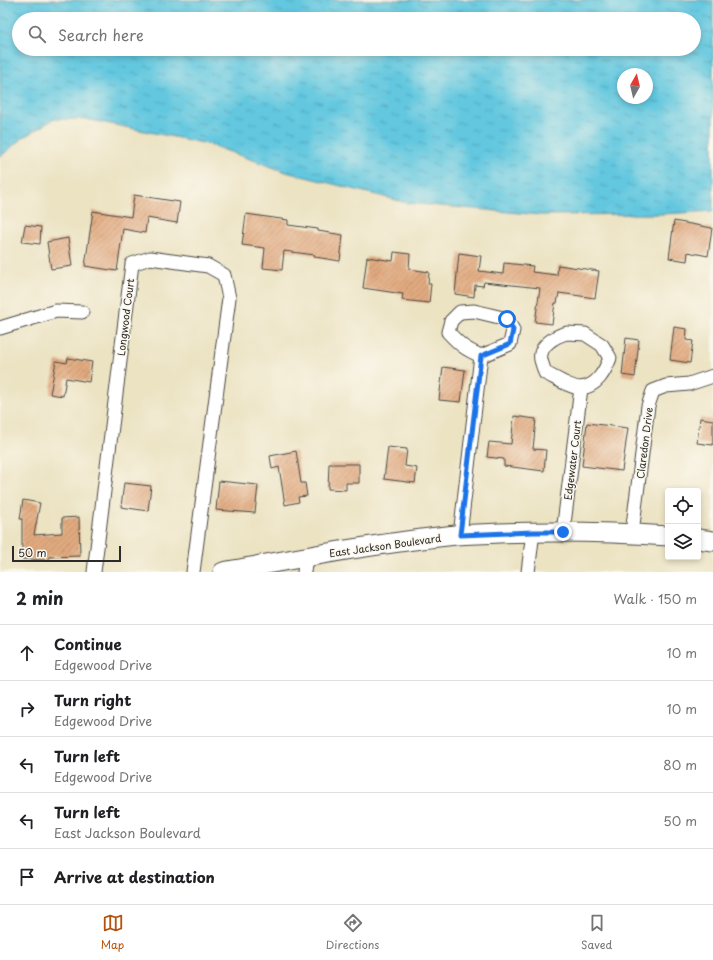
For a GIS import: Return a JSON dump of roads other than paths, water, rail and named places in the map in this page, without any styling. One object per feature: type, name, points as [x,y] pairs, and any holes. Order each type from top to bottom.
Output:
[{"type":"main road","name":"East Jackson Boulevard","points":[[223,572],[305,564],[390,544],[460,535],[563,532],[665,536]]},
{"type":"main road","points":[[701,539],[713,541]]},
{"type":"street","name":"Longwood Court","points":[[94,572],[132,264],[150,258],[208,266],[224,275],[229,298],[192,572]]},
{"type":"street","points":[[0,328],[56,311],[82,312]]},
{"type":"street","points":[[474,311],[507,319],[513,330],[510,344],[481,356],[464,348],[448,332],[451,321],[460,312],[474,311]]},
{"type":"street","points":[[567,333],[585,334],[602,345],[610,358],[604,373],[594,383],[581,388],[566,383],[545,372],[540,359],[545,346],[557,336],[567,333]]},
{"type":"street","points":[[460,535],[481,356]]},
{"type":"street","name":"Claredon Drive","points":[[632,534],[648,406],[654,391],[666,386],[689,384],[713,374]]},
{"type":"street","name":"Edgewater Court","points":[[563,532],[581,388]]},
{"type":"street","points":[[528,572],[533,532]]},
{"type":"water","points":[[0,0],[713,0],[713,211],[661,214],[542,215],[408,203],[286,172],[208,144],[86,119],[54,119],[22,138],[0,157]]}]
